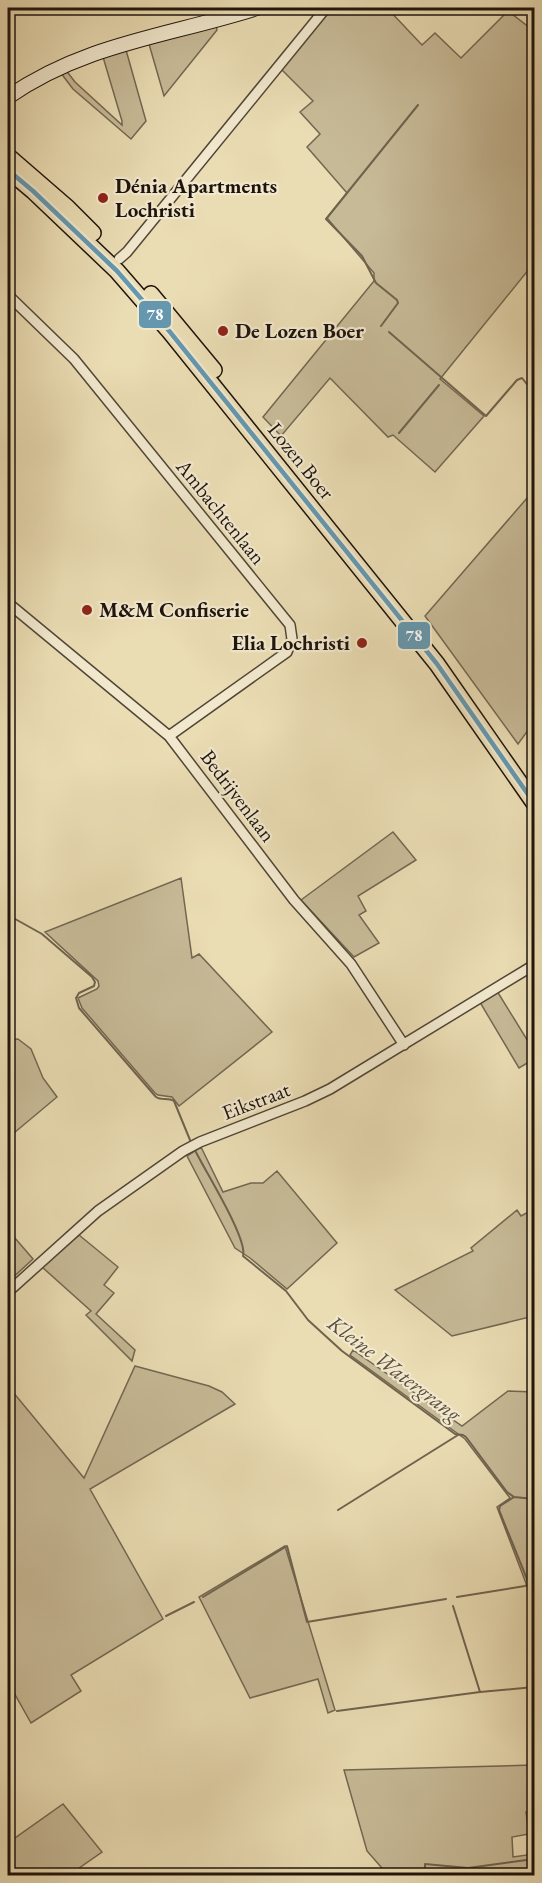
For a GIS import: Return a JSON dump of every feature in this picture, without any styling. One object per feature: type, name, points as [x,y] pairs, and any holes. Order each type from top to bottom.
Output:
[{"type":"main road","points":[[8,97],[52,70],[96,52],[256,8]]},
{"type":"main road","name":"Lozen Boer","points":[[8,156],[68,208],[119,259],[179,326],[445,658],[534,785]]},
{"type":"main road","name":"Lozen Boer","points":[[8,170],[117,271],[170,332],[437,664],[534,803]]},
{"type":"street","points":[[119,259],[326,8]]},
{"type":"street","name":"Ambachtenlaan","points":[[8,295],[74,359],[290,625],[292,639],[287,652],[169,736]]},
{"type":"street","name":"Bedrijvenlaan","points":[[8,603],[169,736],[294,900],[351,964],[404,1045]]},
{"type":"street","name":"Eikstraat","points":[[8,1292],[98,1211],[183,1151],[330,1089],[534,965]]},
{"type":"shaded area","points":[[331,8],[387,8],[422,45],[435,33],[461,58],[508,11],[534,31],[534,263],[440,379],[484,416],[435,472],[393,435],[388,437],[330,378],[281,436],[263,417],[374,281],[374,273],[327,218],[347,193],[307,147],[320,134],[300,112],[313,101],[281,69]]},
{"type":"shaded area","points":[[216,25],[217,30],[164,96],[149,44]]},
{"type":"shaded area","points":[[126,50],[146,121],[131,139],[73,89],[60,72],[65,69],[75,82],[122,125],[103,57]]},
{"type":"shaded area","points":[[534,490],[534,722],[518,744],[425,616]]},
{"type":"shaded area","points":[[393,832],[416,860],[358,896],[366,911],[359,915],[379,943],[354,957],[301,900]]},
{"type":"shaded area","points":[[181,878],[192,958],[199,954],[272,1032],[179,1106],[172,1097],[155,1093],[82,1008],[78,998],[97,989],[98,981],[45,932]]},
{"type":"shaded area","points":[[497,991],[534,1051],[534,1059],[519,1068],[481,1004],[483,1000]]},
{"type":"shaded area","points":[[18,1039],[31,1049],[43,1078],[57,1097],[8,1138],[8,1040]]},
{"type":"shaded area","points":[[201,1147],[223,1192],[251,1183],[263,1183],[277,1171],[337,1243],[287,1289],[235,1248],[187,1156]]},
{"type":"shaded area","points":[[534,1209],[534,1316],[452,1336],[395,1290],[473,1251],[471,1248],[517,1210],[521,1216]]},
{"type":"shaded area","points":[[8,1230],[33,1259],[8,1282]]},
{"type":"shaded area","points":[[79,1235],[118,1267],[104,1285],[114,1293],[96,1314],[135,1350],[132,1361],[86,1315],[91,1311],[42,1267]]},
{"type":"shaded area","points":[[353,1350],[462,1426],[508,1391],[534,1392],[534,1585],[527,1586],[497,1507],[510,1498],[465,1439],[350,1355]]},
{"type":"shaded area","points":[[135,1366],[209,1386],[222,1392],[235,1404],[90,1489],[163,1619],[71,1675],[81,1691],[31,1723],[8,1682],[8,1386],[84,1478]]},
{"type":"shaded area","points":[[285,1546],[335,1710],[328,1713],[318,1679],[250,1698],[199,1597]]},
{"type":"shaded area","points":[[534,1765],[534,1811],[526,1812],[529,1834],[512,1837],[513,1857],[534,1854],[534,1876],[388,1875],[367,1851],[344,1770]]},
{"type":"shaded area","points":[[63,1804],[102,1852],[69,1875],[8,1875],[8,1843]]},
{"type":"waterway","points":[[381,326],[398,303],[397,300],[376,283],[362,256],[326,219],[418,105]]},
{"type":"waterway","points":[[389,332],[486,416],[517,380],[522,378],[534,393]]},
{"type":"waterway","points":[[399,433],[439,385]]},
{"type":"waterway","name":"Kleine Watergrang","points":[[8,915],[42,934],[92,977],[95,982],[94,986],[79,993],[76,998],[79,1008],[156,1097],[174,1101],[190,1140]]},
{"type":"waterway","name":"Kleine Watergrang","points":[[196,1152],[233,1221],[243,1247],[243,1256],[286,1291],[308,1320],[342,1351],[455,1434],[466,1437],[507,1492],[514,1497],[534,1499]]},
{"type":"waterway","points":[[338,1510],[458,1435]]},
{"type":"waterway","points":[[457,1597],[529,1584],[499,1510],[500,1506],[514,1497]]},
{"type":"waterway","points":[[203,1597],[287,1546],[307,1622],[446,1599]]},
{"type":"waterway","points":[[166,1616],[194,1602]]},
{"type":"waterway","points":[[453,1606],[480,1692],[534,1687]]},
{"type":"waterway","points":[[337,1711],[480,1692]]},
{"type":"waterway","points":[[430,1876],[425,1869],[425,1864],[468,1868],[534,1859]]},
{"type":"transit line","name":"78","points":[[8,170],[117,271],[170,332],[437,664],[534,803]]},
{"type":"place","name":"Dénia Apartments Lochristi","points":[[103,198]]},
{"type":"place","name":"De Lozen Boer","points":[[223,331]]},
{"type":"place","name":"M&M Confiserie","points":[[87,610]]},
{"type":"place","name":"Elia Lochristi","points":[[362,643]]}]
